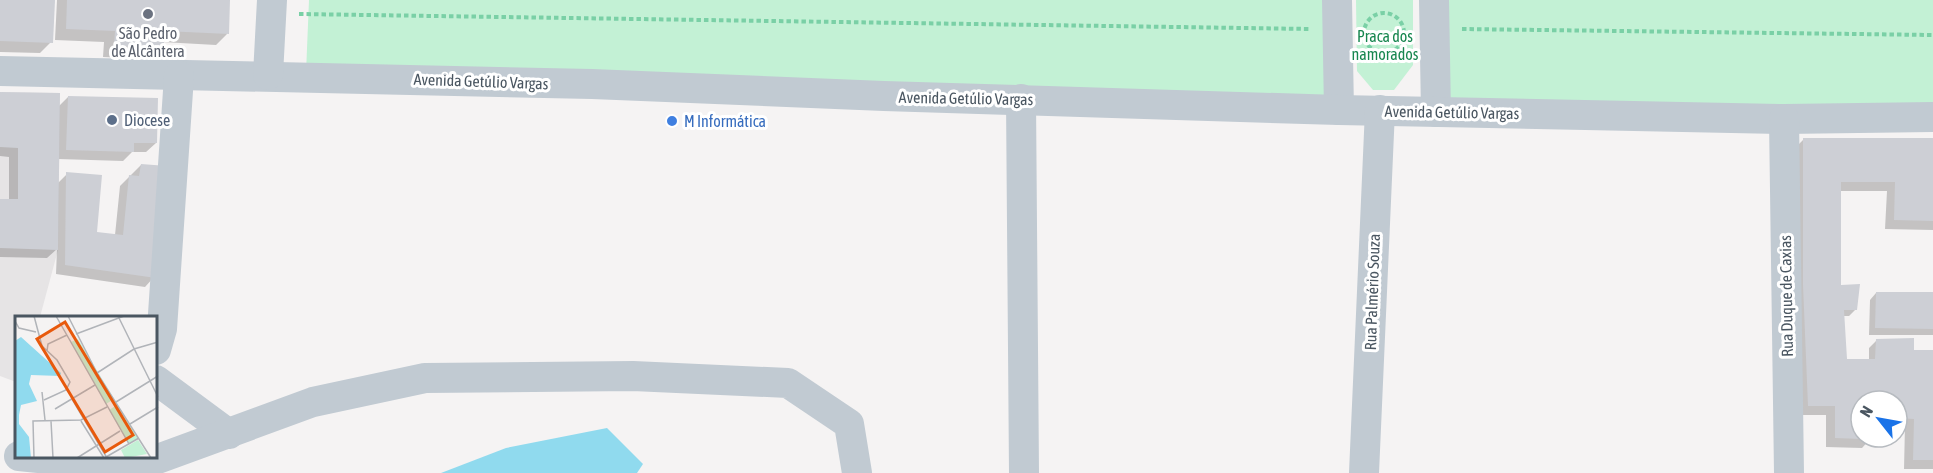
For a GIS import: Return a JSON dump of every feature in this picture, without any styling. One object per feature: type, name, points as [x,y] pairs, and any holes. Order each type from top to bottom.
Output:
[{"type":"street","points":[[1337,0],[1352,29],[1339,110]]},
{"type":"street","points":[[268,75],[271,7]]},
{"type":"street","points":[[1433,14],[1436,112]]},
{"type":"street","name":"Avenida Getúlio Vargas","points":[[0,71],[179,76],[268,75],[1339,110],[1784,119],[1933,117]]},
{"type":"street","points":[[158,343],[162,329],[179,76]]},
{"type":"street","points":[[1021,99],[1024,473]]},
{"type":"street","name":"Rua Palmério Souza","points":[[1364,473],[1380,110]]},
{"type":"street","name":"Rua Duque de Caxias","points":[[1784,119],[1789,473]]},
{"type":"street","points":[[56,458],[112,461],[133,468],[313,402],[425,378],[633,376],[788,383],[849,424],[857,473]]},
{"type":"street","points":[[158,381],[229,434]]},
{"type":"street","points":[[0,455],[15,456]]},
{"type":"path","points":[[271,7],[1352,29],[1384,13],[1397,18],[1404,30]]},
{"type":"path","points":[[1352,29],[1370,47],[1381,52],[1398,47],[1404,30],[1433,14],[1933,35]]},
{"type":"shaded area","points":[[0,92],[60,93],[58,250],[40,316],[15,316],[15,382],[0,376]]},
{"type":"green space","points":[[309,0],[1332,0],[1334,104],[306,73]]},
{"type":"green space","name":"Praca dos namorados","points":[[1356,0],[1413,0],[1413,65],[1394,90],[1373,90],[1357,71]]},
{"type":"green space","points":[[1439,0],[1933,0],[1933,108],[1440,112]]},
{"type":"water","points":[[607,428],[643,464],[637,473],[441,473],[506,448]]},
{"type":"building","points":[[0,0],[55,0],[53,43],[0,41]]},
{"type":"building","name":"São Pedro de Alcântera","points":[[67,0],[230,0],[229,34],[164,31],[164,48],[114,46],[115,31],[66,29]]},
{"type":"building","points":[[0,92],[60,93],[58,250],[0,248],[0,199],[18,199],[18,148],[0,147]]},
{"type":"building","name":"Diocese","points":[[68,96],[158,98],[157,143],[134,143],[134,152],[66,150]]},
{"type":"building","points":[[1803,138],[1933,138],[1933,221],[1894,220],[1895,182],[1841,182],[1841,285],[1860,284],[1857,310],[1844,310],[1847,359],[1875,359],[1876,339],[1914,338],[1914,350],[1933,350],[1933,460],[1913,460],[1914,419],[1909,419],[1909,389],[1849,389],[1849,439],[1835,438],[1835,406],[1808,406],[1803,285]]},
{"type":"building","points":[[141,164],[167,166],[156,278],[65,265],[66,172],[102,175],[97,232],[123,235],[129,175],[139,176]]},
{"type":"building","points":[[1876,292],[1933,292],[1933,329],[1875,328]]},
{"type":"place","name":"São Pedro de Alcântera","points":[[148,14]]},
{"type":"place","name":"Diocese","points":[[112,120]]},
{"type":"place","name":"M Informática","points":[[672,121]]}]
